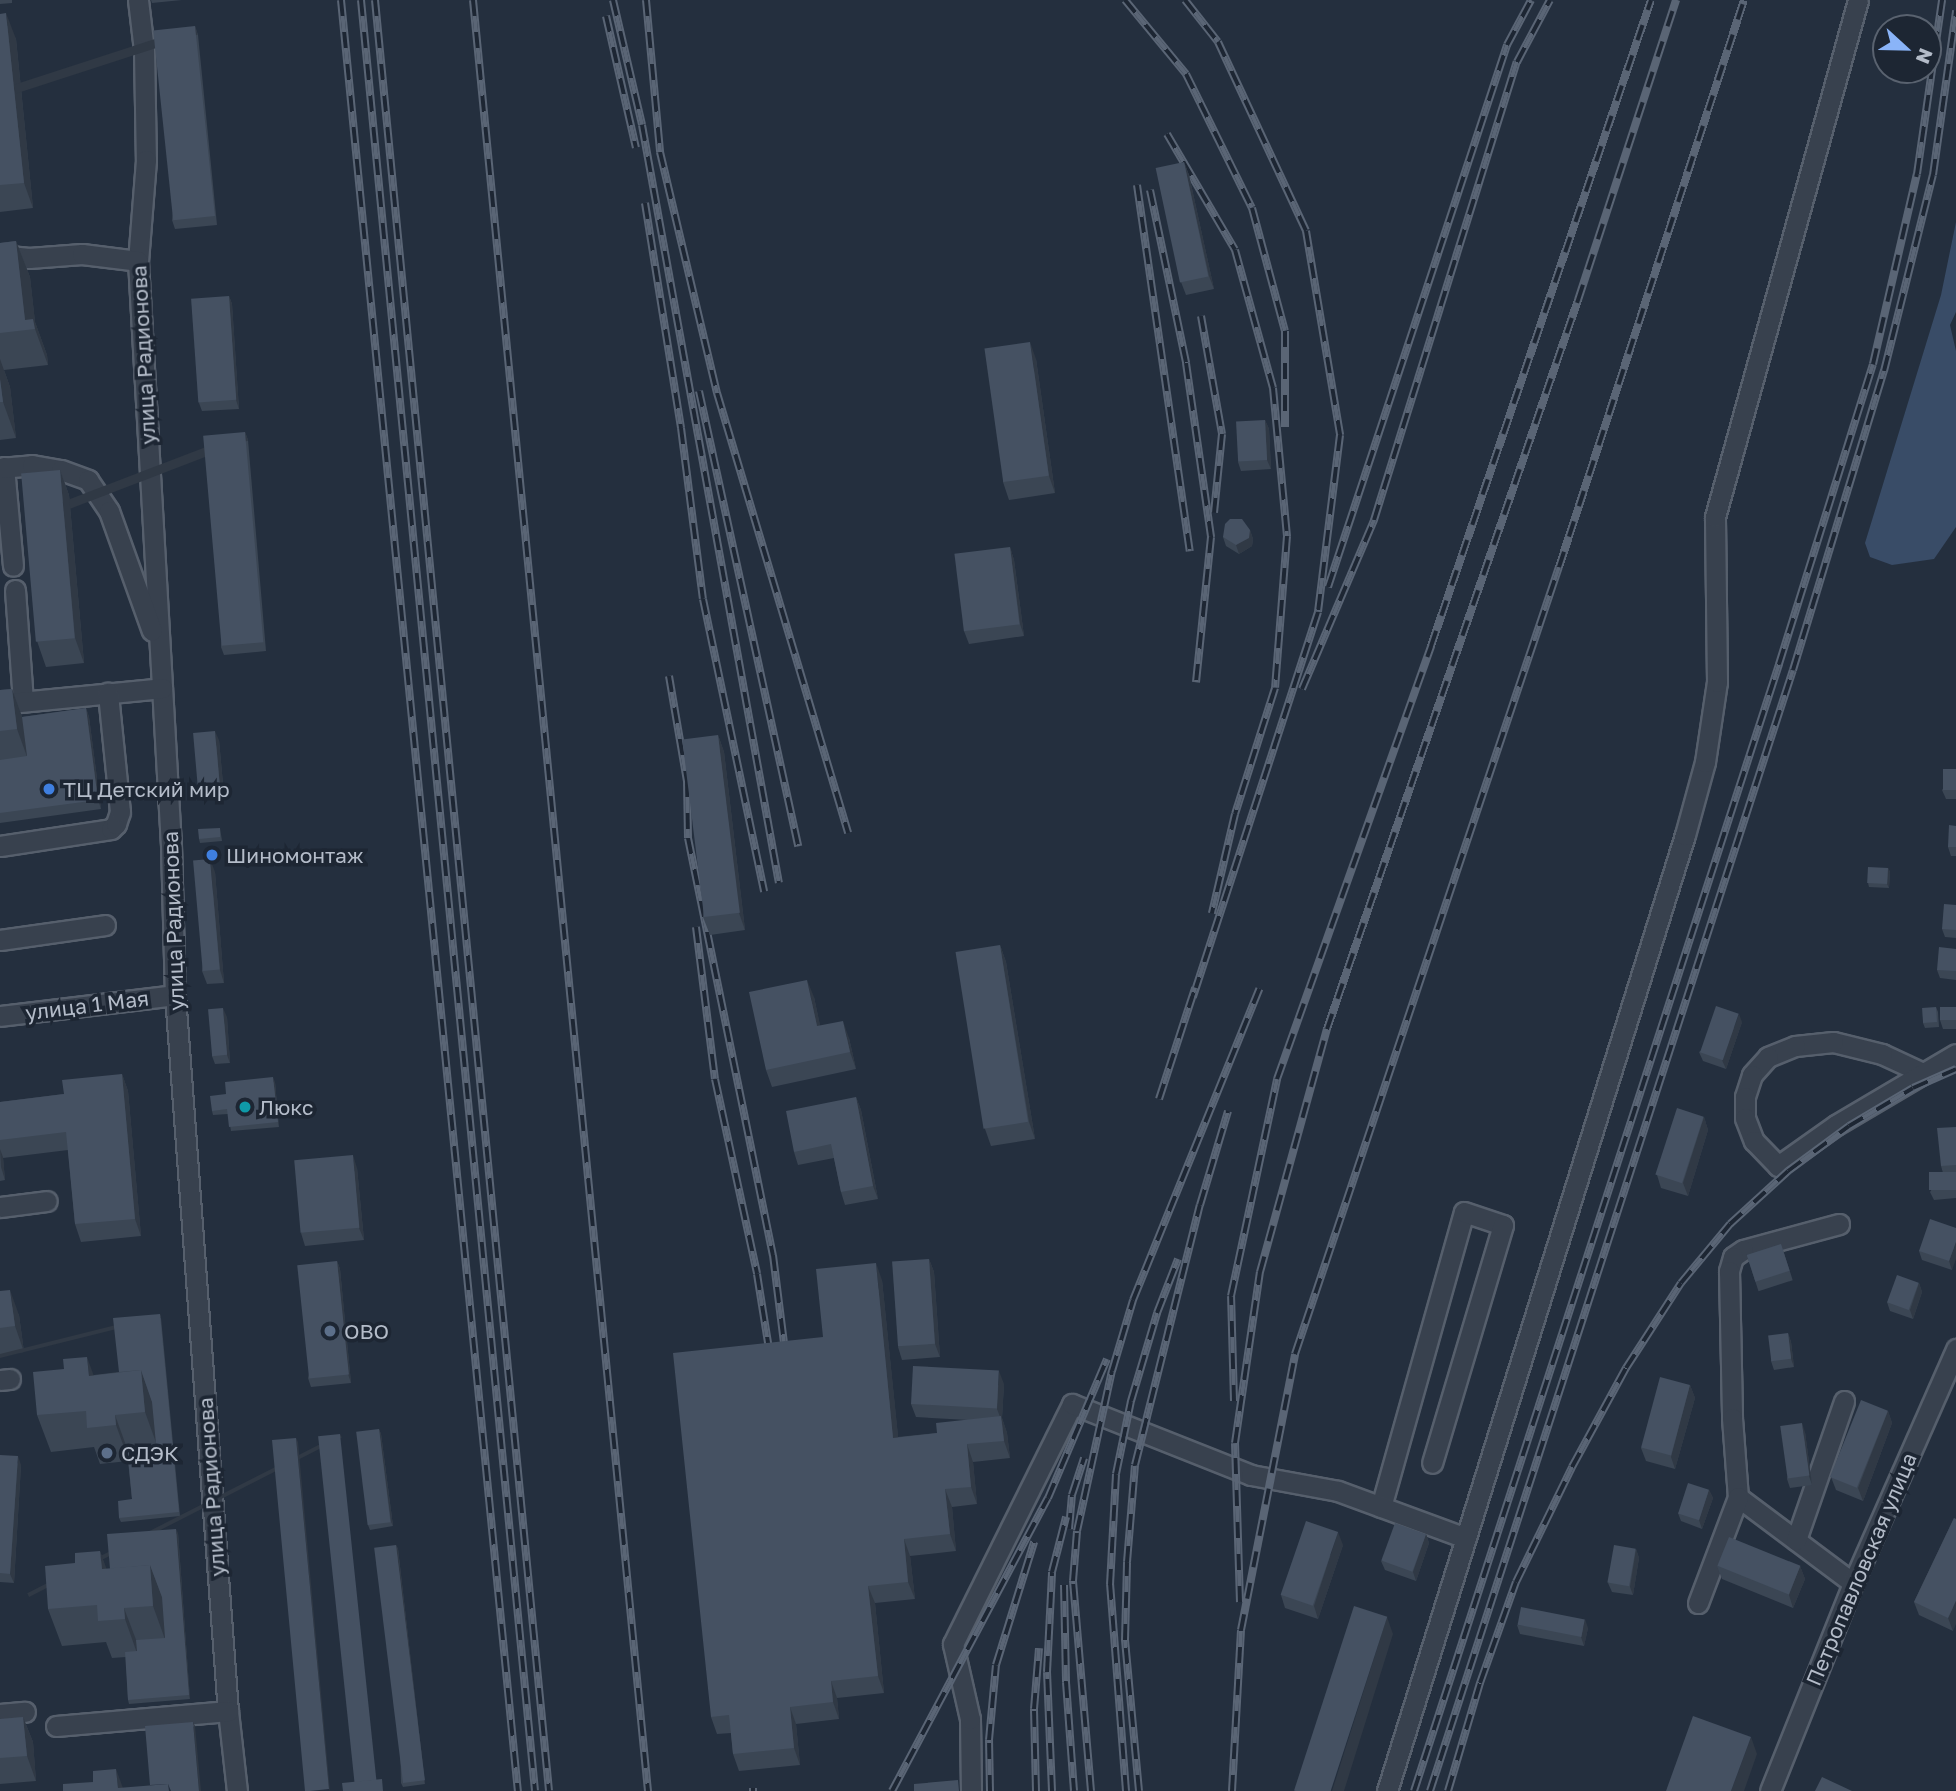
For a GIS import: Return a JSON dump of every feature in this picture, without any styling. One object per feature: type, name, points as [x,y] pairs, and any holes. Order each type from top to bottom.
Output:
[{"type":"street","name":"улица Радионова","points":[[138,0],[144,50],[146,160],[138,261],[171,845],[175,995],[228,1710],[237,1791]]},
{"type":"street","points":[[1387,1791],[1685,835],[1705,762],[1717,682],[1715,517],[1858,0]]},
{"type":"street","points":[[0,255],[29,258],[82,254],[138,261]]},
{"type":"street","points":[[13,566],[2,468],[32,465],[61,470],[88,480],[109,511],[159,652]]},
{"type":"street","points":[[15,590],[23,701]]},
{"type":"street","points":[[0,704],[162,688]]},
{"type":"street","points":[[0,846],[111,829],[116,824],[120,812],[108,693]]},
{"type":"street","points":[[0,940],[105,925]]},
{"type":"street","name":"улица 1 Мая","points":[[0,1016],[175,995]]},
{"type":"street","points":[[1923,1073],[1882,1054],[1833,1042],[1795,1046],[1768,1057],[1752,1075],[1745,1097],[1745,1118],[1754,1141],[1778,1166],[1836,1125],[1956,1054]]},
{"type":"street","points":[[0,1207],[47,1201]]},
{"type":"street","points":[[1381,1507],[1464,1212],[1503,1226],[1432,1463]]},
{"type":"street","points":[[1698,1603],[1738,1497],[1732,1418],[1729,1271],[1733,1257],[1743,1251],[1839,1224]]},
{"type":"street","name":"Петропавловская улица","points":[[1770,1791],[1853,1583],[1956,1349]]},
{"type":"street","points":[[1796,1540],[1844,1401]]},
{"type":"street","points":[[971,1791],[970,1719],[953,1644],[1072,1404],[1251,1475],[1338,1491],[1466,1538]]},
{"type":"street","points":[[1738,1497],[1853,1583]]},
{"type":"street","points":[[56,1726],[228,1710]]},
{"type":"street","points":[[0,1714],[25,1712]]},
{"type":"water","points":[[1956,222],[1956,312],[1950,325],[1956,351],[1956,527],[1934,559],[1892,565],[1870,557],[1865,543],[1941,295]]},
{"type":"building","points":[[6,13],[24,183],[0,185],[0,14]]},
{"type":"building","points":[[195,26],[215,216],[173,220],[153,30]]},
{"type":"building","points":[[1184,162],[1208,276],[1180,282],[1156,168]]},
{"type":"building","points":[[16,241],[25,320],[33,319],[35,329],[0,333],[0,243]]},
{"type":"building","points":[[229,296],[236,400],[198,402],[191,299]]},
{"type":"building","points":[[1030,342],[1049,476],[1003,482],[984,348]]},
{"type":"building","points":[[0,379],[3,402],[0,402]]},
{"type":"building","points":[[1265,420],[1267,460],[1238,461],[1236,422]]},
{"type":"building","points":[[245,432],[263,642],[222,646],[203,436]]},
{"type":"building","points":[[60,470],[75,638],[36,642],[21,473]]},
{"type":"building","points":[[1230,519],[1242,519],[1250,530],[1249,538],[1236,545],[1223,537],[1225,524]]},
{"type":"building","points":[[1010,547],[1020,624],[964,631],[954,554]]},
{"type":"building","points":[[12,689],[17,729],[0,731],[0,690]]},
{"type":"building","name":"ТЦ Детский мир","points":[[86,708],[98,800],[0,813],[0,760],[27,756],[22,717]]},
{"type":"building","points":[[215,731],[220,786],[198,788],[193,733]]},
{"type":"building","points":[[718,735],[740,913],[704,917],[682,739]]},
{"type":"building","points":[[1943,769],[1956,769],[1956,790],[1943,790]]},
{"type":"building","points":[[1949,825],[1956,826],[1956,847],[1948,847]]},
{"type":"building","points":[[220,828],[220,837],[199,839],[198,829]]},
{"type":"building","points":[[210,859],[220,970],[203,971],[193,860]]},
{"type":"building","points":[[1868,867],[1888,868],[1887,884],[1867,883]]},
{"type":"building","points":[[1944,904],[1956,905],[1956,930],[1942,929]]},
{"type":"building","points":[[1000,945],[1028,1122],[984,1129],[956,952]]},
{"type":"building","points":[[1939,947],[1956,949],[1956,971],[1937,970]]},
{"type":"building","points":[[807,980],[817,1026],[843,1021],[850,1052],[766,1070],[749,992]]},
{"type":"building","points":[[1716,1006],[1739,1014],[1723,1060],[1700,1052]]},
{"type":"building","points":[[1936,1007],[1937,1022],[1923,1023],[1922,1008]]},
{"type":"building","points":[[1940,1007],[1956,1007],[1956,1020],[1940,1020]]},
{"type":"building","points":[[223,1008],[227,1055],[212,1056],[208,1009]]},
{"type":"building","points":[[122,1074],[135,1219],[75,1224],[66,1132],[0,1140],[0,1102],[64,1094],[62,1080]]},
{"type":"building","name":"Люкс","points":[[273,1077],[278,1122],[229,1127],[227,1109],[212,1111],[210,1096],[226,1094],[225,1082]]},
{"type":"building","points":[[856,1097],[873,1186],[841,1192],[831,1144],[794,1152],[786,1111]]},
{"type":"building","points":[[1677,1108],[1704,1117],[1682,1183],[1655,1175]]},
{"type":"building","points":[[1956,1127],[1956,1165],[1941,1166],[1937,1128]]},
{"type":"building","points":[[353,1155],[359,1228],[301,1233],[294,1160]]},
{"type":"building","points":[[1929,1172],[1956,1172],[1956,1190],[1929,1190]]},
{"type":"building","points":[[1930,1219],[1956,1228],[1956,1242],[1949,1261],[1919,1251]]},
{"type":"building","points":[[1781,1244],[1790,1271],[1755,1282],[1747,1255]]},
{"type":"building","points":[[929,1259],[935,1344],[898,1346],[892,1262]]},
{"type":"building","points":[[337,1261],[349,1374],[309,1379],[297,1265]]},
{"type":"building","points":[[876,1263],[893,1438],[937,1433],[936,1423],[1001,1416],[1004,1441],[967,1444],[971,1487],[945,1489],[950,1534],[904,1539],[908,1582],[868,1586],[878,1676],[831,1681],[833,1702],[790,1707],[794,1748],[733,1754],[729,1715],[711,1717],[673,1353],[823,1337],[816,1269]]},
{"type":"building","points":[[1897,1275],[1919,1283],[1909,1310],[1887,1302]]},
{"type":"building","points":[[10,1290],[15,1326],[0,1328],[0,1291]]},
{"type":"building","points":[[160,1314],[179,1512],[119,1518],[118,1501],[132,1499],[127,1447],[156,1444],[152,1402],[141,1370],[119,1372],[113,1318]]},
{"type":"building","points":[[1788,1333],[1791,1359],[1771,1361],[1768,1335]]},
{"type":"building","points":[[87,1357],[89,1376],[141,1370],[145,1412],[115,1415],[116,1425],[87,1428],[86,1411],[37,1415],[33,1372],[64,1369],[63,1359]]},
{"type":"building","points":[[913,1366],[999,1371],[997,1408],[911,1404]]},
{"type":"building","points":[[1660,1377],[1690,1385],[1671,1456],[1641,1448]]},
{"type":"building","points":[[1861,1400],[1888,1411],[1857,1488],[1830,1477]]},
{"type":"building","points":[[1802,1423],[1809,1475],[1788,1479],[1780,1426]]},
{"type":"building","points":[[379,1429],[390,1522],[368,1525],[356,1432]]},
{"type":"building","points":[[340,1434],[376,1780],[354,1782],[318,1436]]},
{"type":"building","points":[[296,1438],[329,1789],[310,1791],[305,1791],[272,1440]]},
{"type":"building","points":[[0,1455],[18,1456],[10,1574],[0,1573]]},
{"type":"building","points":[[1688,1483],[1709,1490],[1699,1520],[1678,1513]]},
{"type":"building","points":[[1954,1518],[1956,1601],[1948,1618],[1914,1602]]},
{"type":"building","points":[[1306,1521],[1338,1532],[1313,1606],[1281,1595]]},
{"type":"building","points":[[1395,1523],[1426,1534],[1412,1572],[1381,1561]]},
{"type":"building","points":[[176,1529],[189,1695],[128,1700],[125,1652],[137,1651],[136,1640],[165,1638],[162,1597],[150,1565],[110,1569],[107,1534]]},
{"type":"building","points":[[1729,1537],[1800,1566],[1789,1595],[1717,1566]]},
{"type":"building","points":[[396,1545],[425,1780],[403,1783],[374,1548]]},
{"type":"building","points":[[1614,1545],[1636,1549],[1629,1586],[1607,1582]]},
{"type":"building","points":[[100,1551],[102,1569],[150,1565],[153,1606],[124,1608],[125,1619],[98,1621],[97,1605],[48,1609],[45,1566],[75,1563],[75,1553]]},
{"type":"building","points":[[1354,1606],[1387,1617],[1331,1791],[1294,1791]]},
{"type":"building","points":[[1521,1607],[1585,1619],[1581,1637],[1518,1625]]},
{"type":"building","points":[[1693,1716],[1751,1737],[1731,1791],[1666,1791]]},
{"type":"building","points":[[23,1717],[27,1756],[0,1758],[0,1719]]},
{"type":"building","points":[[193,1722],[199,1791],[171,1791],[168,1784],[150,1785],[145,1726]]},
{"type":"building","points":[[116,1769],[118,1788],[168,1784],[169,1791],[63,1791],[63,1784],[93,1782],[93,1771]]},
{"type":"building","points":[[1822,1777],[1852,1791],[1815,1791]]},
{"type":"building","points":[[382,1779],[383,1791],[343,1791],[342,1783]]},
{"type":"building","points":[[958,1780],[959,1791],[914,1791],[914,1784]]},
{"type":"railway","points":[[341,0],[518,1791]]},
{"type":"railway","points":[[361,0],[535,1791]]},
{"type":"railway","points":[[375,0],[549,1791]]},
{"type":"railway","points":[[473,0],[648,1791]]},
{"type":"railway","points":[[613,0],[642,125],[779,883]]},
{"type":"railway","points":[[646,0],[660,152],[717,393],[848,833]]},
{"type":"railway","points":[[1125,0],[1186,74],[1252,208],[1285,331],[1285,427]]},
{"type":"railway","points":[[1185,0],[1218,42],[1306,231],[1340,435],[1318,612],[1193,997]]},
{"type":"railway","points":[[1328,587],[1507,45],[1531,0]]},
{"type":"railway","points":[[1302,689],[1374,520],[1517,62],[1550,0]]},
{"type":"railway","points":[[1234,1401],[1231,1296],[1277,1079],[1431,646],[1651,0]]},
{"type":"railway","points":[[1240,1602],[1235,1443],[1260,1272],[1327,1029],[1578,300],[1676,0]]},
{"type":"railway","points":[[1232,1791],[1241,1630],[1295,1354],[1559,567],[1744,0]]},
{"type":"railway","points":[[1414,1791],[1779,664],[1873,364],[1917,174],[1942,0]]},
{"type":"railway","points":[[1430,1791],[1793,670],[1884,371],[1933,175],[1956,11]]},
{"type":"railway","points":[[606,16],[636,148]]},
{"type":"railway","points":[[1167,134],[1235,250],[1273,388],[1287,536],[1275,688],[1235,814],[1212,913]]},
{"type":"railway","points":[[1137,185],[1190,551]]},
{"type":"railway","points":[[1150,190],[1186,363],[1211,537],[1196,682]]},
{"type":"railway","points":[[645,203],[681,428],[703,599],[764,892]]},
{"type":"railway","points":[[1201,316],[1222,434],[1214,513]]},
{"type":"railway","points":[[699,391],[798,846]]},
{"type":"railway","points":[[669,676],[687,781],[688,838],[773,1255],[786,1360]]},
{"type":"railway","points":[[696,927],[715,1079],[757,1274],[771,1361]]},
{"type":"railway","points":[[1159,1099],[1195,988]]},
{"type":"railway","points":[[1091,1791],[1073,1581],[1077,1531],[1112,1371],[1133,1300],[1259,989]]},
{"type":"railway","points":[[1448,1791],[1480,1683],[1516,1582],[1572,1467],[1626,1368],[1681,1283],[1730,1224],[1788,1171],[1849,1126],[1913,1088],[1956,1069]]},
{"type":"railway","points":[[1139,1791],[1125,1640],[1127,1562],[1135,1465],[1200,1205],[1228,1111]]},
{"type":"railway","points":[[1126,1791],[1110,1585],[1116,1474],[1131,1401],[1157,1313],[1178,1259]]},
{"type":"railway","points":[[892,1791],[1048,1498],[1107,1359]]},
{"type":"railway","points":[[1069,1529],[1072,1495],[1084,1458]]},
{"type":"railway","points":[[1052,1791],[1047,1672],[1052,1572],[1066,1517]]},
{"type":"railway","points":[[990,1791],[989,1740],[996,1665],[1034,1542]]},
{"type":"railway","points":[[1064,1585],[1066,1682],[1074,1791]]},
{"type":"railway","points":[[1036,1791],[1034,1709],[1039,1648]]},
{"type":"place","name":"ТЦ Детский мир","points":[[49,789]]},
{"type":"place","name":"Шиномонтаж","points":[[212,855]]},
{"type":"place","name":"Люкс","points":[[245,1107]]},
{"type":"place","name":"OBO","points":[[330,1331]]},
{"type":"place","name":"СДЭК","points":[[107,1453]]}]
